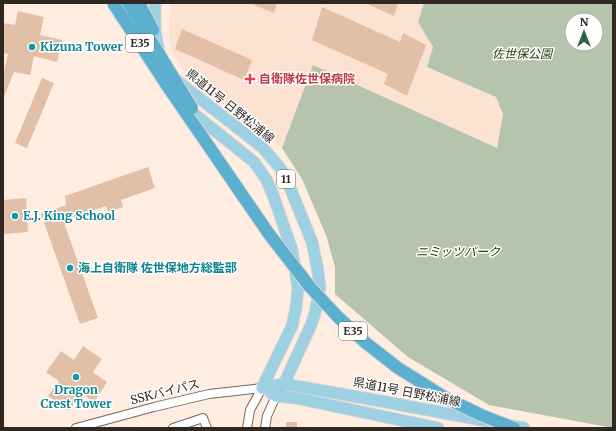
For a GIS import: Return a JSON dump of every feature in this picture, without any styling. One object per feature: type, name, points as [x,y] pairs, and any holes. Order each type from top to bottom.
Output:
[{"type":"highway","points":[[106,3],[166,84]]},
{"type":"highway","name":"E35","points":[[113,3],[166,84],[269,234],[310,287],[338,317],[366,343],[398,368],[446,398],[481,415],[514,428]]},
{"type":"highway","name":"E35","points":[[128,3],[199,120],[233,183]]},
{"type":"highway","points":[[141,3],[199,120]]},
{"type":"main road","name":"11","points":[[141,3],[143,32],[149,56],[159,82],[166,91],[254,162],[266,179],[292,250],[298,288],[296,308],[292,326],[262,388]]},
{"type":"main road","name":"県道11号 日野松浦線","points":[[155,3],[155,31],[160,52],[169,72],[175,80],[262,147],[281,169],[293,194],[312,242],[318,266],[320,287],[317,306],[311,325],[284,384],[276,396]]},
{"type":"main road","name":"県道11号 日野松浦線","points":[[262,388],[284,384],[524,428]]},
{"type":"main road","points":[[262,388],[276,396],[296,398],[438,428]]},
{"type":"street","name":"SSKバイパス","points":[[76,428],[209,394],[262,388]]},
{"type":"street","points":[[247,428],[250,410],[262,388]]},
{"type":"street","points":[[265,428],[267,416],[276,396]]},
{"type":"street","points":[[173,428],[203,418],[207,428]]},
{"type":"shaded area","name":"自衛隊佐世保病院","points":[[170,3],[424,3],[418,22],[433,47],[427,67],[496,97],[503,114],[497,148],[313,65],[282,148],[185,72],[171,49],[169,37]]},
{"type":"green space","name":"ニミッツパーク","points":[[424,3],[613,3],[613,428],[489,405],[408,357],[335,294],[335,267],[326,235],[302,179],[282,148],[313,65],[497,148],[503,114],[496,97],[427,67],[433,47],[418,22]]},
{"type":"building","points":[[249,3],[277,3],[274,13]]},
{"type":"building","points":[[365,3],[398,3],[394,16]]},
{"type":"building","points":[[322,7],[400,42],[403,33],[426,45],[407,96],[384,84],[388,74],[312,40]]},
{"type":"building","name":"Kizuna Tower","points":[[18,11],[44,17],[40,35],[62,40],[57,62],[34,56],[30,75],[14,72],[3,99],[3,76],[8,54],[3,53],[3,23],[15,25]]},
{"type":"building","points":[[182,29],[252,60],[244,80],[175,49]]},
{"type":"building","points":[[42,78],[54,83],[27,148],[15,143]]},
{"type":"building","name":"海上自衛隊 佐世保地方総監部","points":[[148,167],[155,188],[121,200],[123,207],[108,212],[106,206],[63,220],[98,318],[80,324],[41,214],[66,205],[65,196]]},
{"type":"building","name":"E.J. King School","points":[[26,198],[28,232],[3,234],[3,200]]},
{"type":"building","name":"Dragon Crest Tower","points":[[83,346],[102,359],[93,372],[107,382],[94,402],[81,393],[69,411],[48,396],[59,381],[46,372],[61,351],[74,360]]},
{"type":"building","points":[[286,422],[297,422],[297,428],[286,428]]},
{"type":"place","name":"Kizuna Tower","points":[[32,47]]},
{"type":"place","name":"自衛隊佐世保病院","points":[[250,79]]},
{"type":"place","name":"E.J. King School","points":[[15,216]]},
{"type":"place","name":"海上自衛隊 佐世保地方総監部","points":[[70,268]]},
{"type":"place","name":"Dragon Crest Tower","points":[[76,377]]},
{"type":"park label","name":"佐世保公園","points":[[522,54]]}]
